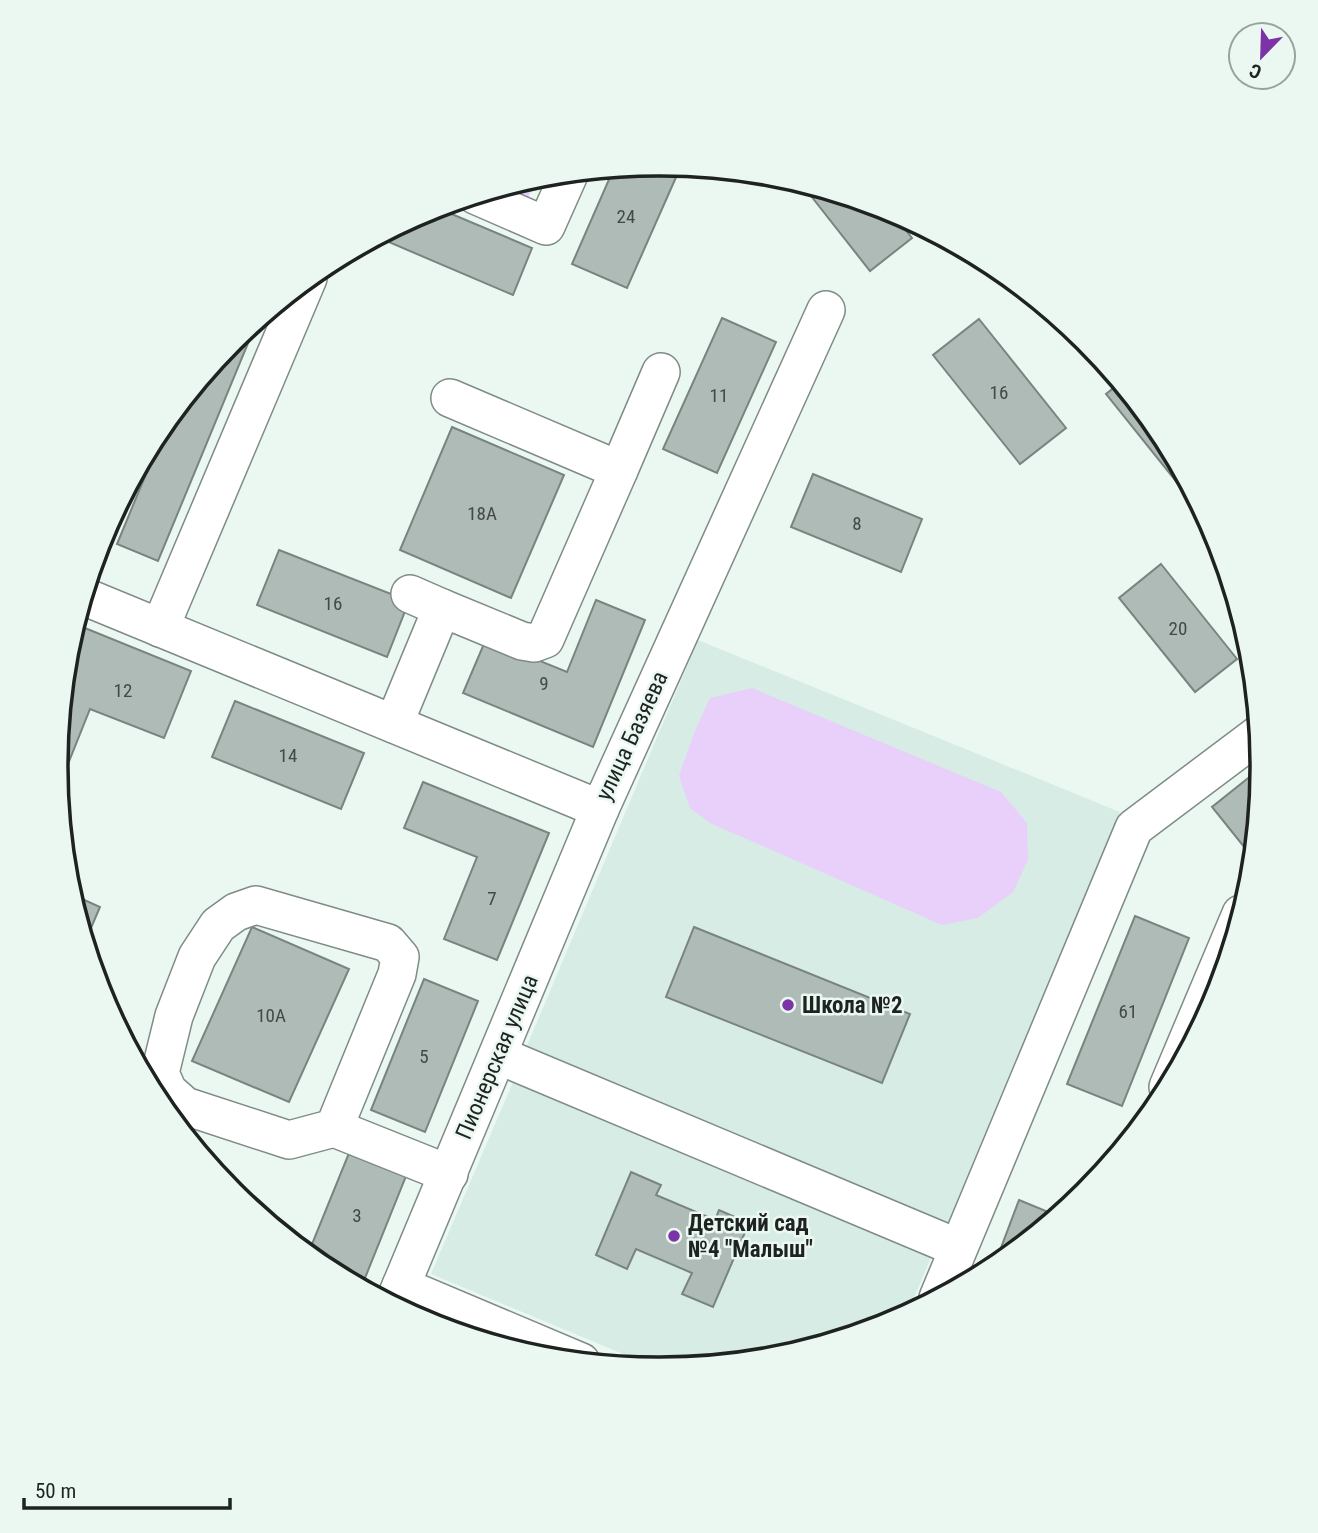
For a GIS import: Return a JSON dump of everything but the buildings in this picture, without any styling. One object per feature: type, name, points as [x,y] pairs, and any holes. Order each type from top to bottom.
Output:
[{"type":"street","points":[[489,201],[547,226],[565,184]]},
{"type":"street","points":[[160,628],[300,297]]},
{"type":"street","name":"улица Базяева","points":[[93,600],[600,809],[826,310]]},
{"type":"street","points":[[394,724],[426,601],[522,641],[534,643],[545,639],[661,372]]},
{"type":"street","points":[[450,398],[619,470]]},
{"type":"street","points":[[944,1283],[1134,828],[1249,742]]},
{"type":"street","name":"Пионерская улица","points":[[397,1295],[600,809]]},
{"type":"street","points":[[334,1128],[397,974],[400,957],[388,943],[256,905],[236,912],[218,925],[197,957],[179,1004],[160,1073],[168,1091],[185,1106],[289,1140],[334,1128],[449,1174]]},
{"type":"street","points":[[498,1055],[958,1248]]},
{"type":"street","points":[[397,1295],[524,1341]]},
{"type":"shaded area","points":[[531,190],[528,198],[517,193]]},
{"type":"shaded area","points":[[698,640],[1120,812],[948,1226],[526,1048]]},
{"type":"shaded area","points":[[752,688],[1001,792],[1027,823],[1028,860],[1013,892],[978,918],[942,925],[710,823],[690,808],[679,776],[710,698]]},
{"type":"shaded area","points":[[516,1075],[933,1253],[913,1299],[885,1312],[849,1326],[774,1346],[698,1356],[628,1356],[431,1274]]},
{"type":"place","name":"Школа №2","points":[[788,1005]]},
{"type":"place","name":"Детский сад №4 \"Малыш\"","points":[[674,1236]]}]
